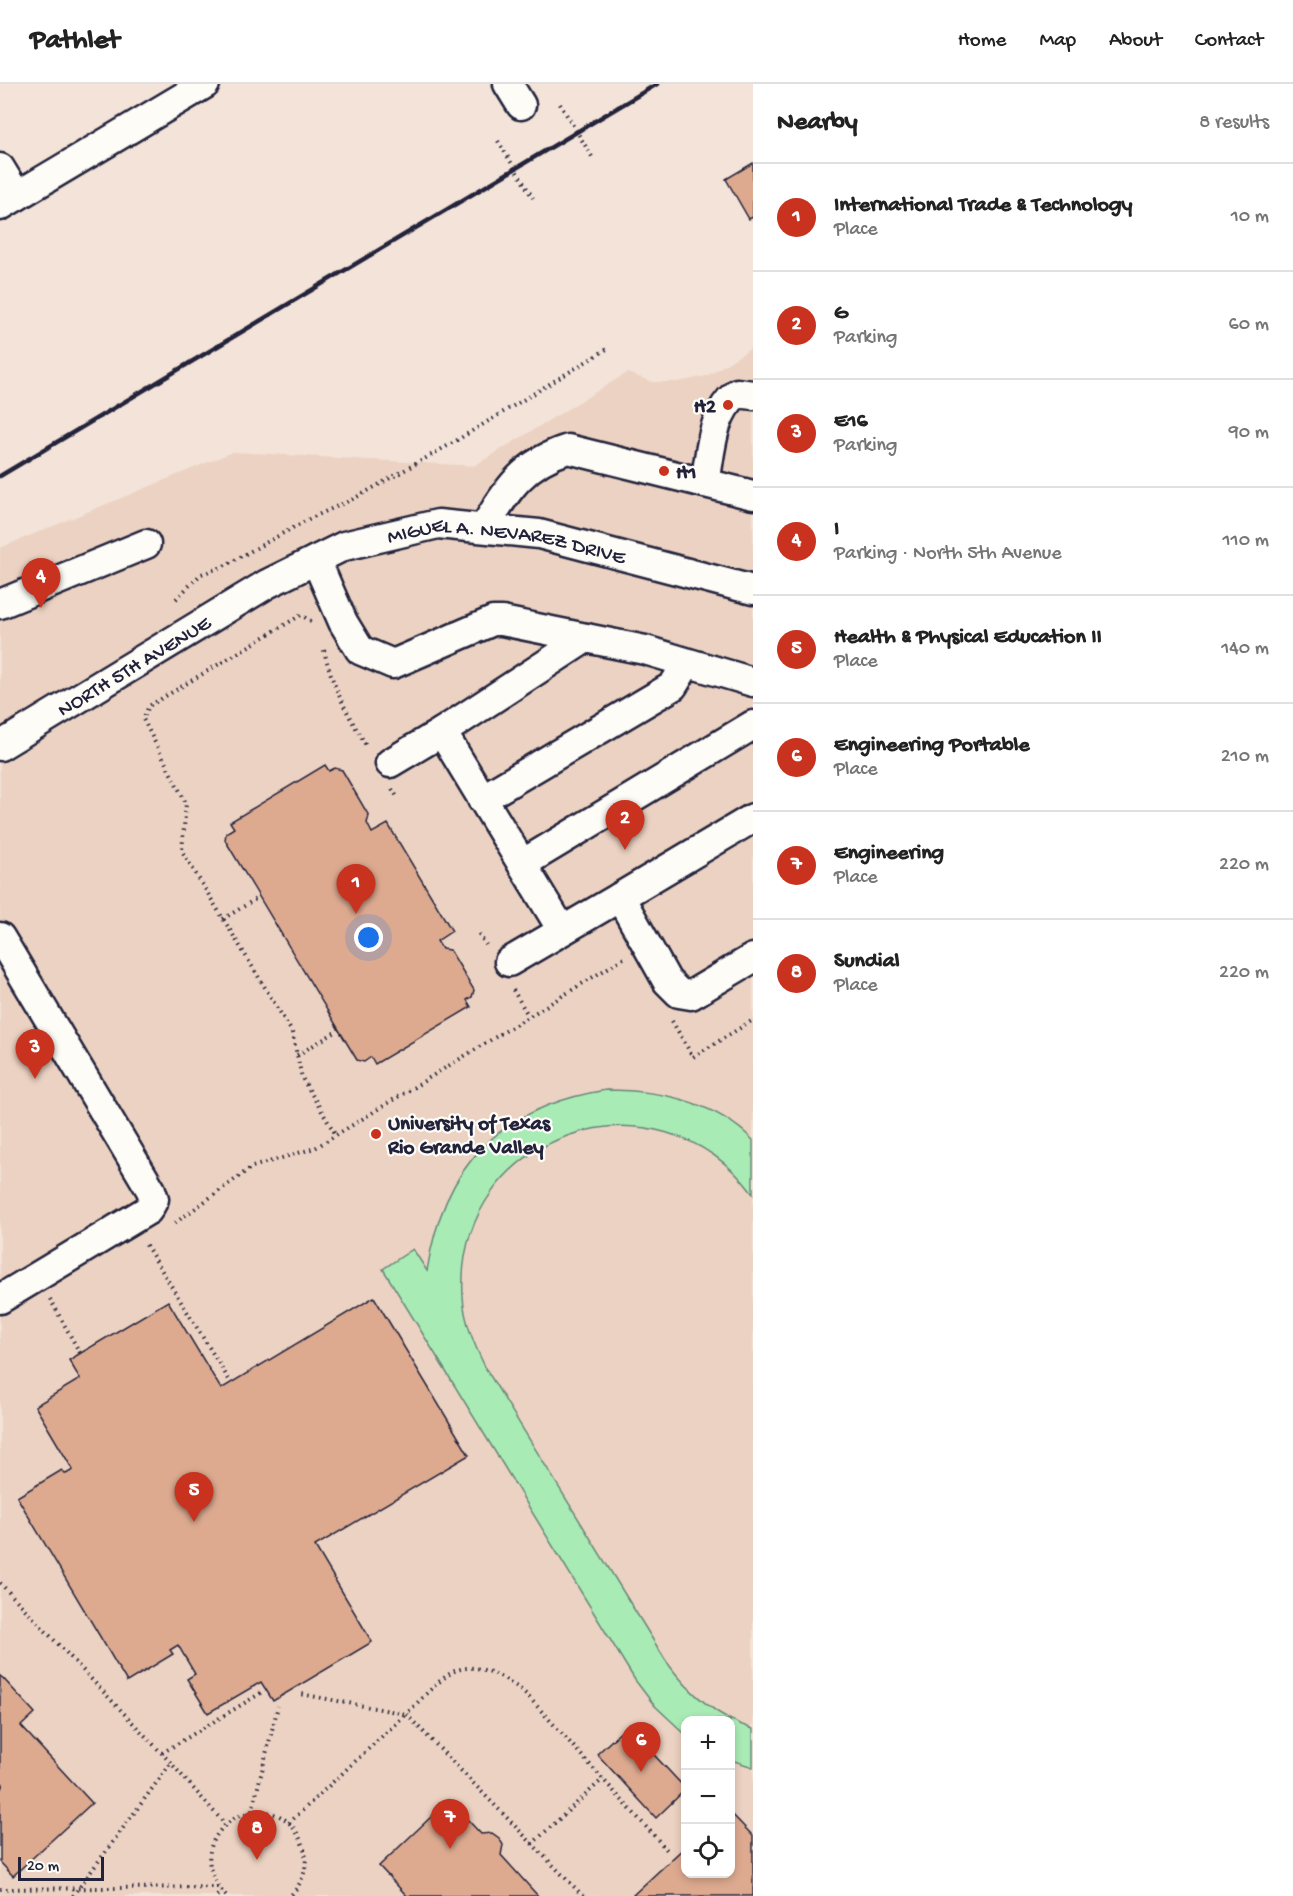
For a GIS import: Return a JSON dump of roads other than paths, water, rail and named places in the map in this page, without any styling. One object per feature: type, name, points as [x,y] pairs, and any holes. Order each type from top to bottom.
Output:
[{"type":"street","points":[[0,168],[8,201],[205,84]]},
{"type":"street","points":[[705,483],[716,421],[727,401],[737,393],[753,396]]},
{"type":"street","points":[[484,528],[506,492],[525,471],[546,456],[568,449],[753,495]]},
{"type":"street","name":"MIGUEL A. NEVAREZ DRIVE","points":[[267,584],[344,546],[438,524],[539,534],[753,590]]},
{"type":"street","points":[[0,604],[146,544]]},
{"type":"street","points":[[316,560],[343,622],[360,650],[393,664],[493,621],[502,621],[645,650],[753,682]]},
{"type":"street","name":"NORTH 5TH AVENUE","points":[[0,746],[267,584]]},
{"type":"street","points":[[381,764],[442,732],[586,638]]},
{"type":"street","points":[[482,799],[673,686],[687,663]]},
{"type":"street","points":[[522,864],[753,725]]},
{"type":"street","points":[[442,732],[562,930]]},
{"type":"street","points":[[509,962],[753,818]]},
{"type":"street","points":[[620,897],[666,981],[679,993],[691,995],[753,958]]},
{"type":"street","points":[[0,937],[151,1190],[154,1199],[148,1210],[0,1299]]},
{"type":"railway","points":[[0,476],[657,84]]},
{"type":"place","name":"H2","points":[[728,405]]},
{"type":"place","name":"H1","points":[[664,471]]},
{"type":"place","name":"I","points":[[41,608]]},
{"type":"place","name":"G","points":[[625,850]]},
{"type":"place","name":"International Trade & Technology","points":[[356,914]]},
{"type":"place","name":"E16","points":[[35,1079]]},
{"type":"place","name":"University of Texas Rio Grande Valley","points":[[376,1134]]},
{"type":"place","name":"Health & Physical Education II","points":[[194,1522]]},
{"type":"place","name":"Engineering Portable","points":[[641,1772]]},
{"type":"place","name":"Engineering","points":[[450,1849]]},
{"type":"place","name":"Sundial","points":[[257,1860]]}]
